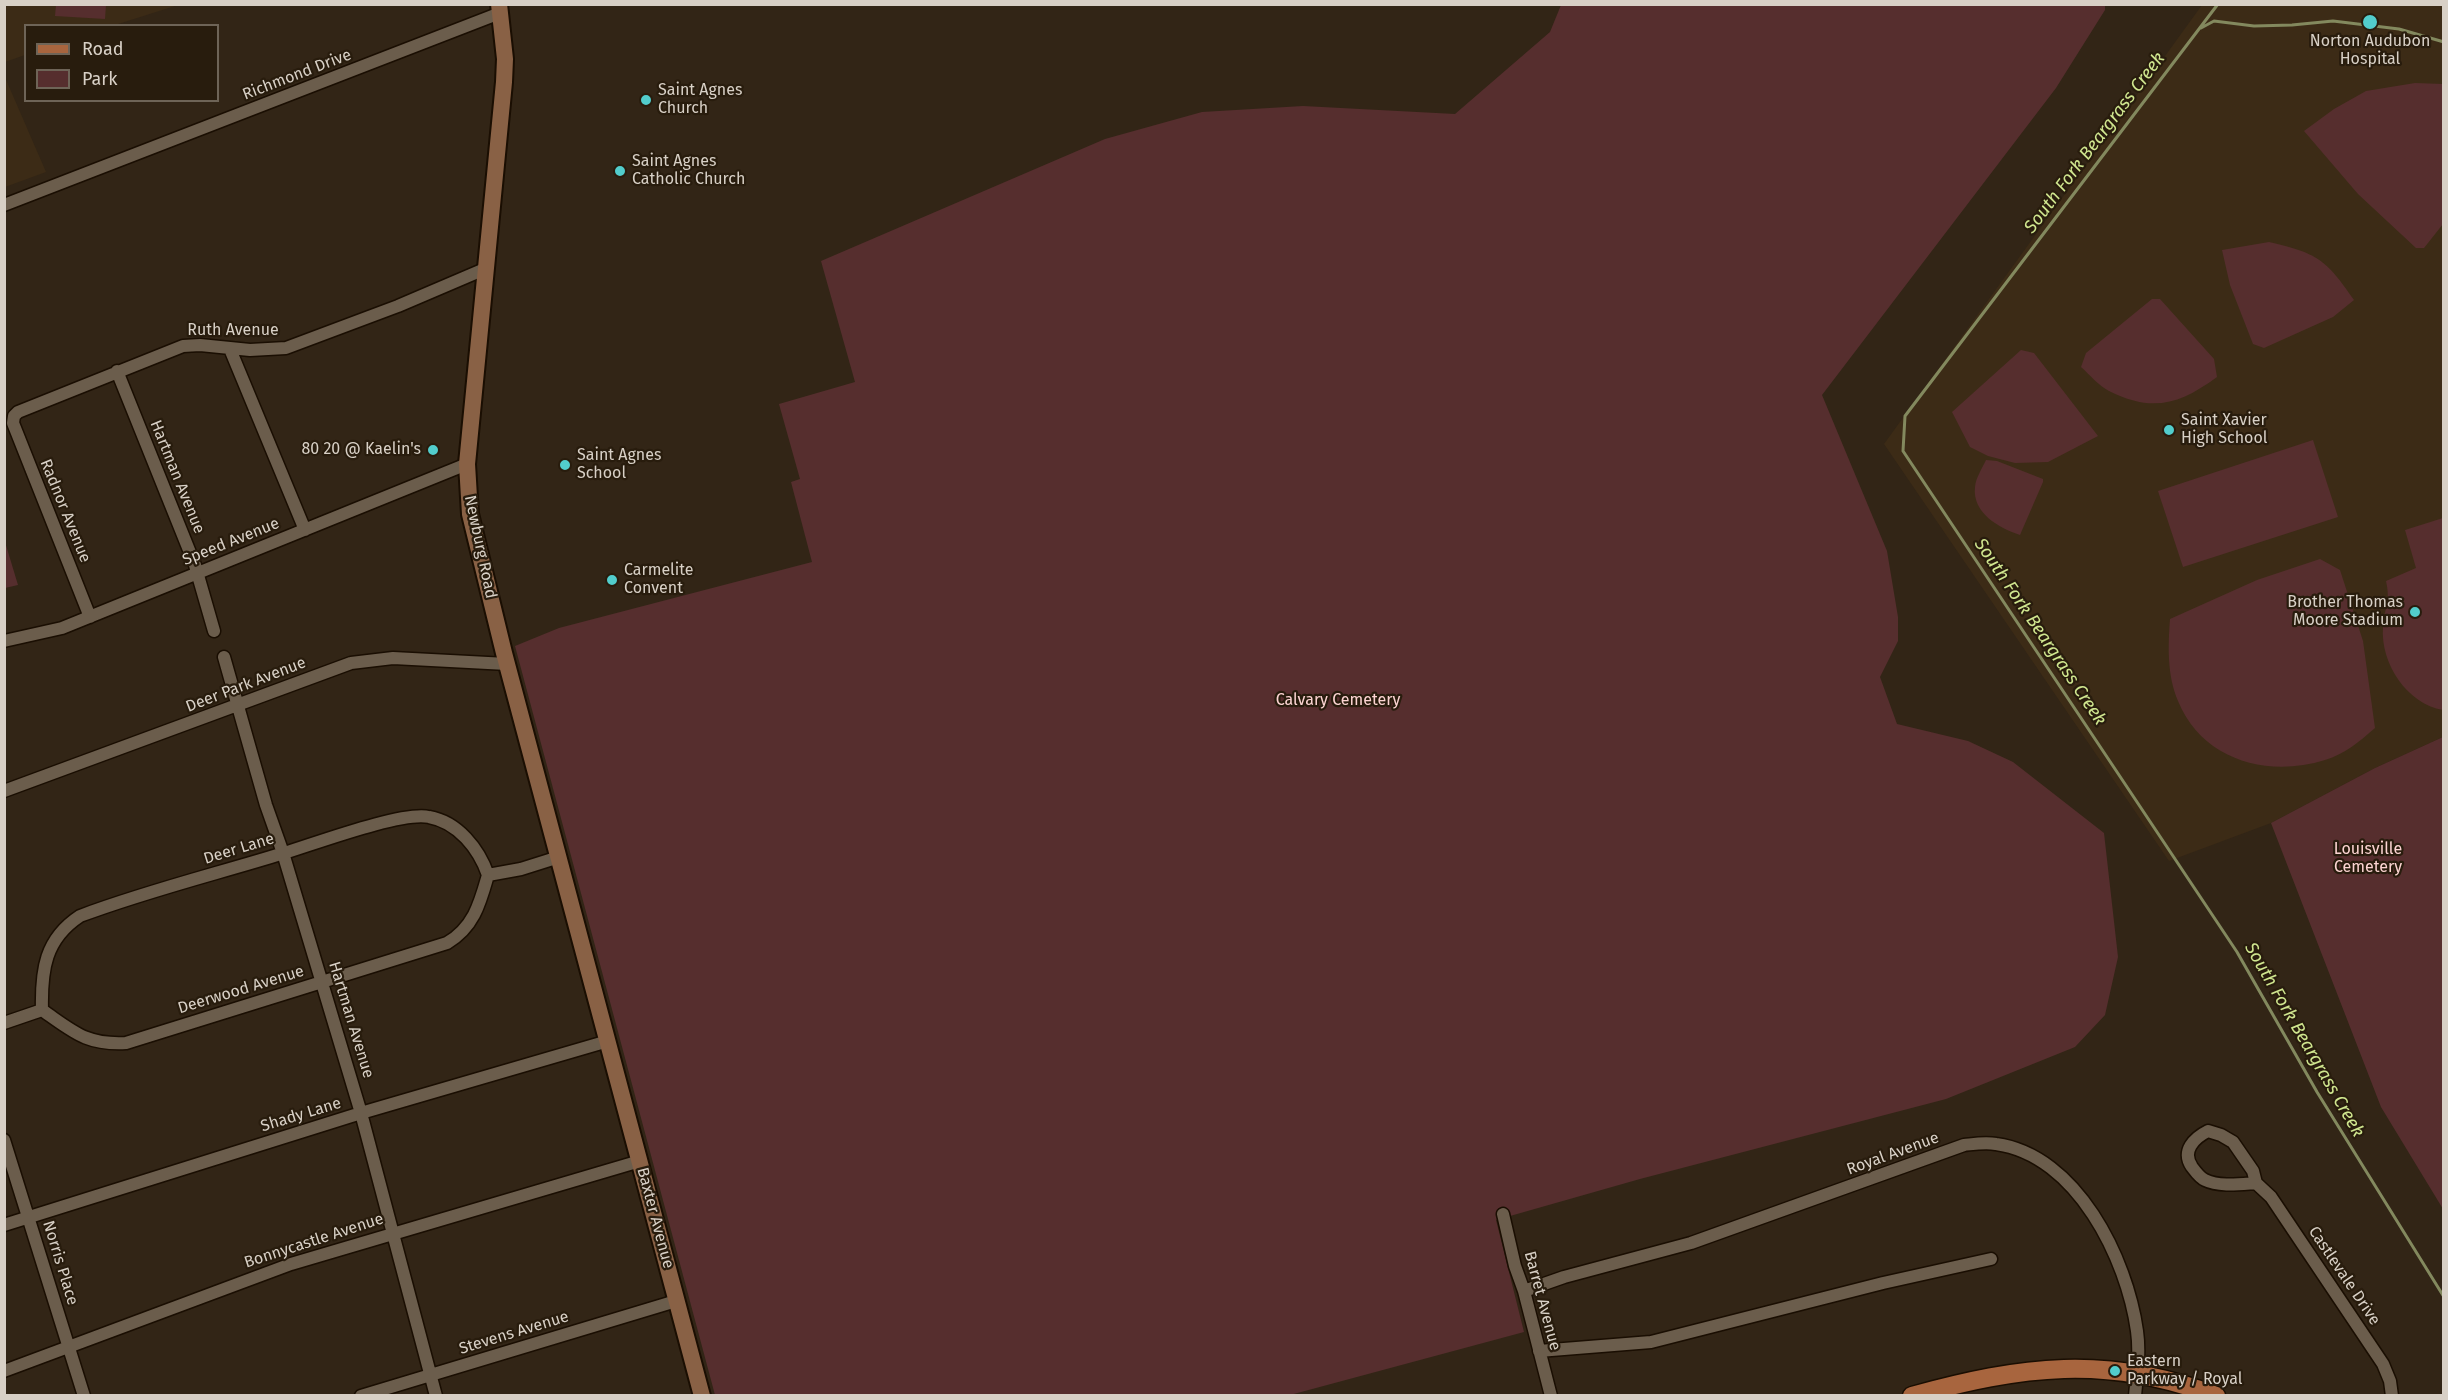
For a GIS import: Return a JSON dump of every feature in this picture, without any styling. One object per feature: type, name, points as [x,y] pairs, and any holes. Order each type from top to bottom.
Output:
[{"type":"main road","name":"Newburg Road","points":[[499,9],[504,82],[467,464],[470,514],[507,664],[608,1041]]},
{"type":"main road","name":"Baxter Avenue","points":[[608,1041],[702,1395]]},
{"type":"main road","points":[[1912,1395],[1970,1380],[2035,1369],[2095,1369],[2137,1373],[2156,1376],[2216,1395]]},
{"type":"street","name":"Richmond Drive","points":[[4,205],[499,9]]},
{"type":"street","name":"Ruth Avenue","points":[[14,416],[28,407],[183,346],[272,350],[286,348],[398,306],[486,268]]},
{"type":"street","points":[[230,349],[305,530]]},
{"type":"street","name":"Hartman Avenue","points":[[117,371],[198,573],[214,631]]},
{"type":"street","name":"Radnor Avenue","points":[[14,416],[13,423],[17,435],[90,617]]},
{"type":"street","name":"Speed Avenue","points":[[4,641],[62,628],[467,464]]},
{"type":"street","name":"Hartman Avenue","points":[[224,657],[266,805],[283,853],[362,1113],[436,1395]]},
{"type":"street","name":"Deer Park Avenue","points":[[4,791],[365,660],[393,658],[507,664]]},
{"type":"street","name":"Deer Lane","points":[[42,1010],[42,990],[48,954],[59,932],[80,916],[283,853],[398,819],[428,816],[451,826],[465,837],[484,862],[488,875]]},
{"type":"street","points":[[488,875],[521,869],[560,857]]},
{"type":"street","name":"Deerwood Avenue","points":[[42,1010],[81,1037],[92,1041],[126,1043],[429,950],[456,938],[475,916],[488,875]]},
{"type":"street","points":[[4,1023],[42,1010]]},
{"type":"street","name":"Shady Lane","points":[[4,1225],[362,1113],[608,1041]]},
{"type":"street","name":"Castlevale Drive","points":[[2256,1183],[2205,1180],[2196,1173],[2188,1161],[2188,1150],[2197,1137],[2208,1131],[2233,1142],[2253,1172],[2256,1183],[2271,1197],[2373,1348],[2388,1376],[2392,1395]]},
{"type":"street","name":"Norris Place","points":[[4,1140],[84,1395]]},
{"type":"street","name":"Royal Avenue","points":[[1524,1291],[1564,1277],[1691,1243],[1964,1145],[1994,1144],[2014,1149],[2055,1171],[2074,1190],[2106,1235],[2124,1275],[2138,1332],[2135,1395]]},
{"type":"street","name":"Bonnycastle Avenue","points":[[4,1371],[291,1264],[640,1161]]},
{"type":"street","name":"Barret Avenue","points":[[1503,1214],[1551,1395]]},
{"type":"street","points":[[1539,1351],[1651,1342],[1883,1283],[1991,1259]]},
{"type":"street","name":"Stevens Avenue","points":[[361,1395],[431,1376],[676,1301]]},
{"type":"shaded area","points":[[4,5],[178,5],[118,24],[24,24],[24,55],[5,62]]},
{"type":"shaded area","name":"Saint Xavier High School","points":[[2202,5],[2443,5],[2443,737],[2375,768],[2271,823],[2169,861],[1884,444]]},
{"type":"shaded area","points":[[4,75],[46,172],[5,187],[4,187]]},
{"type":"green space","points":[[56,5],[106,5],[105,19],[55,16]]},
{"type":"green space","name":"Calvary Cemetery","points":[[1561,5],[2105,5],[2105,10],[2056,88],[1822,395],[1887,551],[1898,617],[1898,641],[1880,677],[1897,724],[1968,741],[2013,762],[2104,833],[2118,957],[2105,1015],[2075,1047],[1946,1099],[1640,1179],[1496,1220],[1524,1332],[1290,1395],[715,1395],[515,646],[559,628],[812,562],[791,482],[800,479],[779,404],[855,382],[821,261],[1105,139],[1202,112],[1303,106],[1455,114],[1550,32]]},
{"type":"green space","points":[[2415,83],[2443,84],[2443,224],[2424,248],[2416,248],[2358,194],[2304,131],[2334,109],[2366,91]]},
{"type":"green space","points":[[2269,242],[2299,250],[2319,260],[2336,275],[2354,300],[2333,317],[2264,348],[2253,344],[2230,285],[2222,250]]},
{"type":"green space","points":[[2152,299],[2160,299],[2214,359],[2217,377],[2191,394],[2166,402],[2153,403],[2139,402],[2109,391],[2081,367],[2086,353]]},
{"type":"green space","points":[[2021,350],[2034,353],[2098,436],[2048,462],[2015,463],[1988,456],[1970,447],[1952,412]]},
{"type":"green space","points":[[2313,440],[2338,517],[2183,567],[2158,491]]},
{"type":"green space","points":[[1986,460],[1997,461],[2043,479],[2020,535],[1996,524],[1982,512],[1978,504],[1975,487]]},
{"type":"green space","name":"Brother Thomas Moore Stadium","points":[[2444,518],[2443,710],[2418,700],[2398,680],[2386,654],[2383,627],[2388,600],[2386,581],[2416,568],[2405,530]]},
{"type":"green space","points":[[5,542],[18,585],[4,588]]},
{"type":"green space","points":[[2320,559],[2340,570],[2363,641],[2375,728],[2346,751],[2325,760],[2281,767],[2259,765],[2239,759],[2203,738],[2189,721],[2178,701],[2170,671],[2170,619],[2257,580]]},
{"type":"green space","name":"Louisville Cemetery","points":[[2443,737],[2443,1209],[2381,1107],[2271,823],[2375,768]]},
{"type":"waterway","name":"South Fork Beargrass Creek","points":[[2218,4],[1905,416],[1903,451],[2237,952],[2317,1092],[2444,1297]]},
{"type":"waterway","points":[[2201,28],[2214,21],[2254,26],[2333,21],[2399,29],[2444,42]]},
{"type":"place","name":"Norton Audubon Hospital","points":[[2370,22]]},
{"type":"place","name":"Saint Agnes Church","points":[[646,100]]},
{"type":"place","name":"Saint Agnes Catholic Church","points":[[620,171]]},
{"type":"place","name":"Saint Xavier High School","points":[[2169,430]]},
{"type":"place","name":"80 20 @ Kaelin's","points":[[433,450]]},
{"type":"place","name":"Saint Agnes School","points":[[565,465]]},
{"type":"place","name":"Carmelite Convent","points":[[612,580]]},
{"type":"place","name":"Brother Thomas Moore Stadium","points":[[2415,612]]},
{"type":"place","name":"Eastern Parkway / Royal","points":[[2115,1371]]}]
